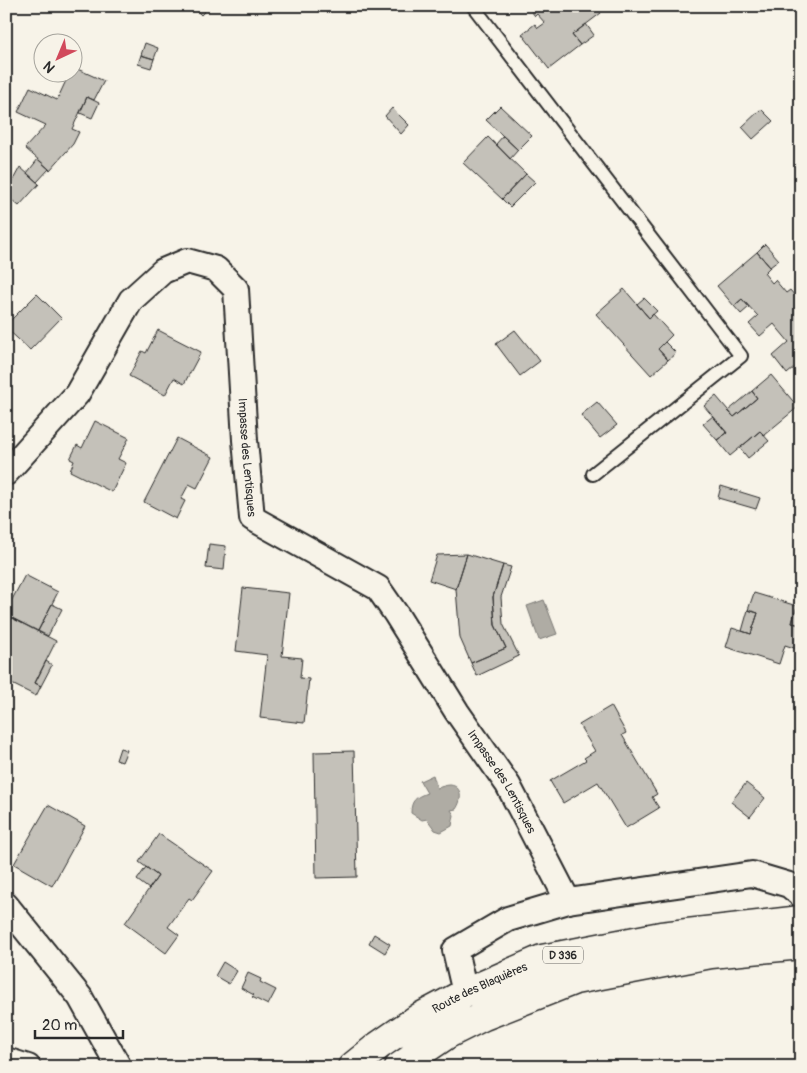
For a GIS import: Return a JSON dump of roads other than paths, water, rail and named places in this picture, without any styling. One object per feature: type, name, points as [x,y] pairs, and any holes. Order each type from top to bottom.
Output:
[{"type":"main road","name":"Route des Blaquières","points":[[352,1067],[378,1046],[420,1017],[465,993],[542,959],[660,936],[801,920]]},
{"type":"main road","name":"D 336","points":[[398,1067],[448,1034],[574,980],[711,954],[801,945]]},
{"type":"street","name":"Impasse des Lentisques","points":[[6,473],[77,394],[131,300],[163,271],[187,261],[216,269],[236,289],[245,440],[252,518],[378,588],[457,712],[508,785],[568,901]]},
{"type":"street","points":[[398,1067],[458,1003],[465,993],[455,950],[508,919],[568,901],[752,874],[789,885],[801,895]]},
{"type":"street","points":[[6,905],[80,997],[119,1067]]},
{"type":"street","points":[[465,993],[477,997],[489,996],[556,973],[574,980]]},
{"type":"street","points":[[6,1060],[28,1067]]},
{"type":"lane","points":[[473,6],[741,356],[593,474]]}]
